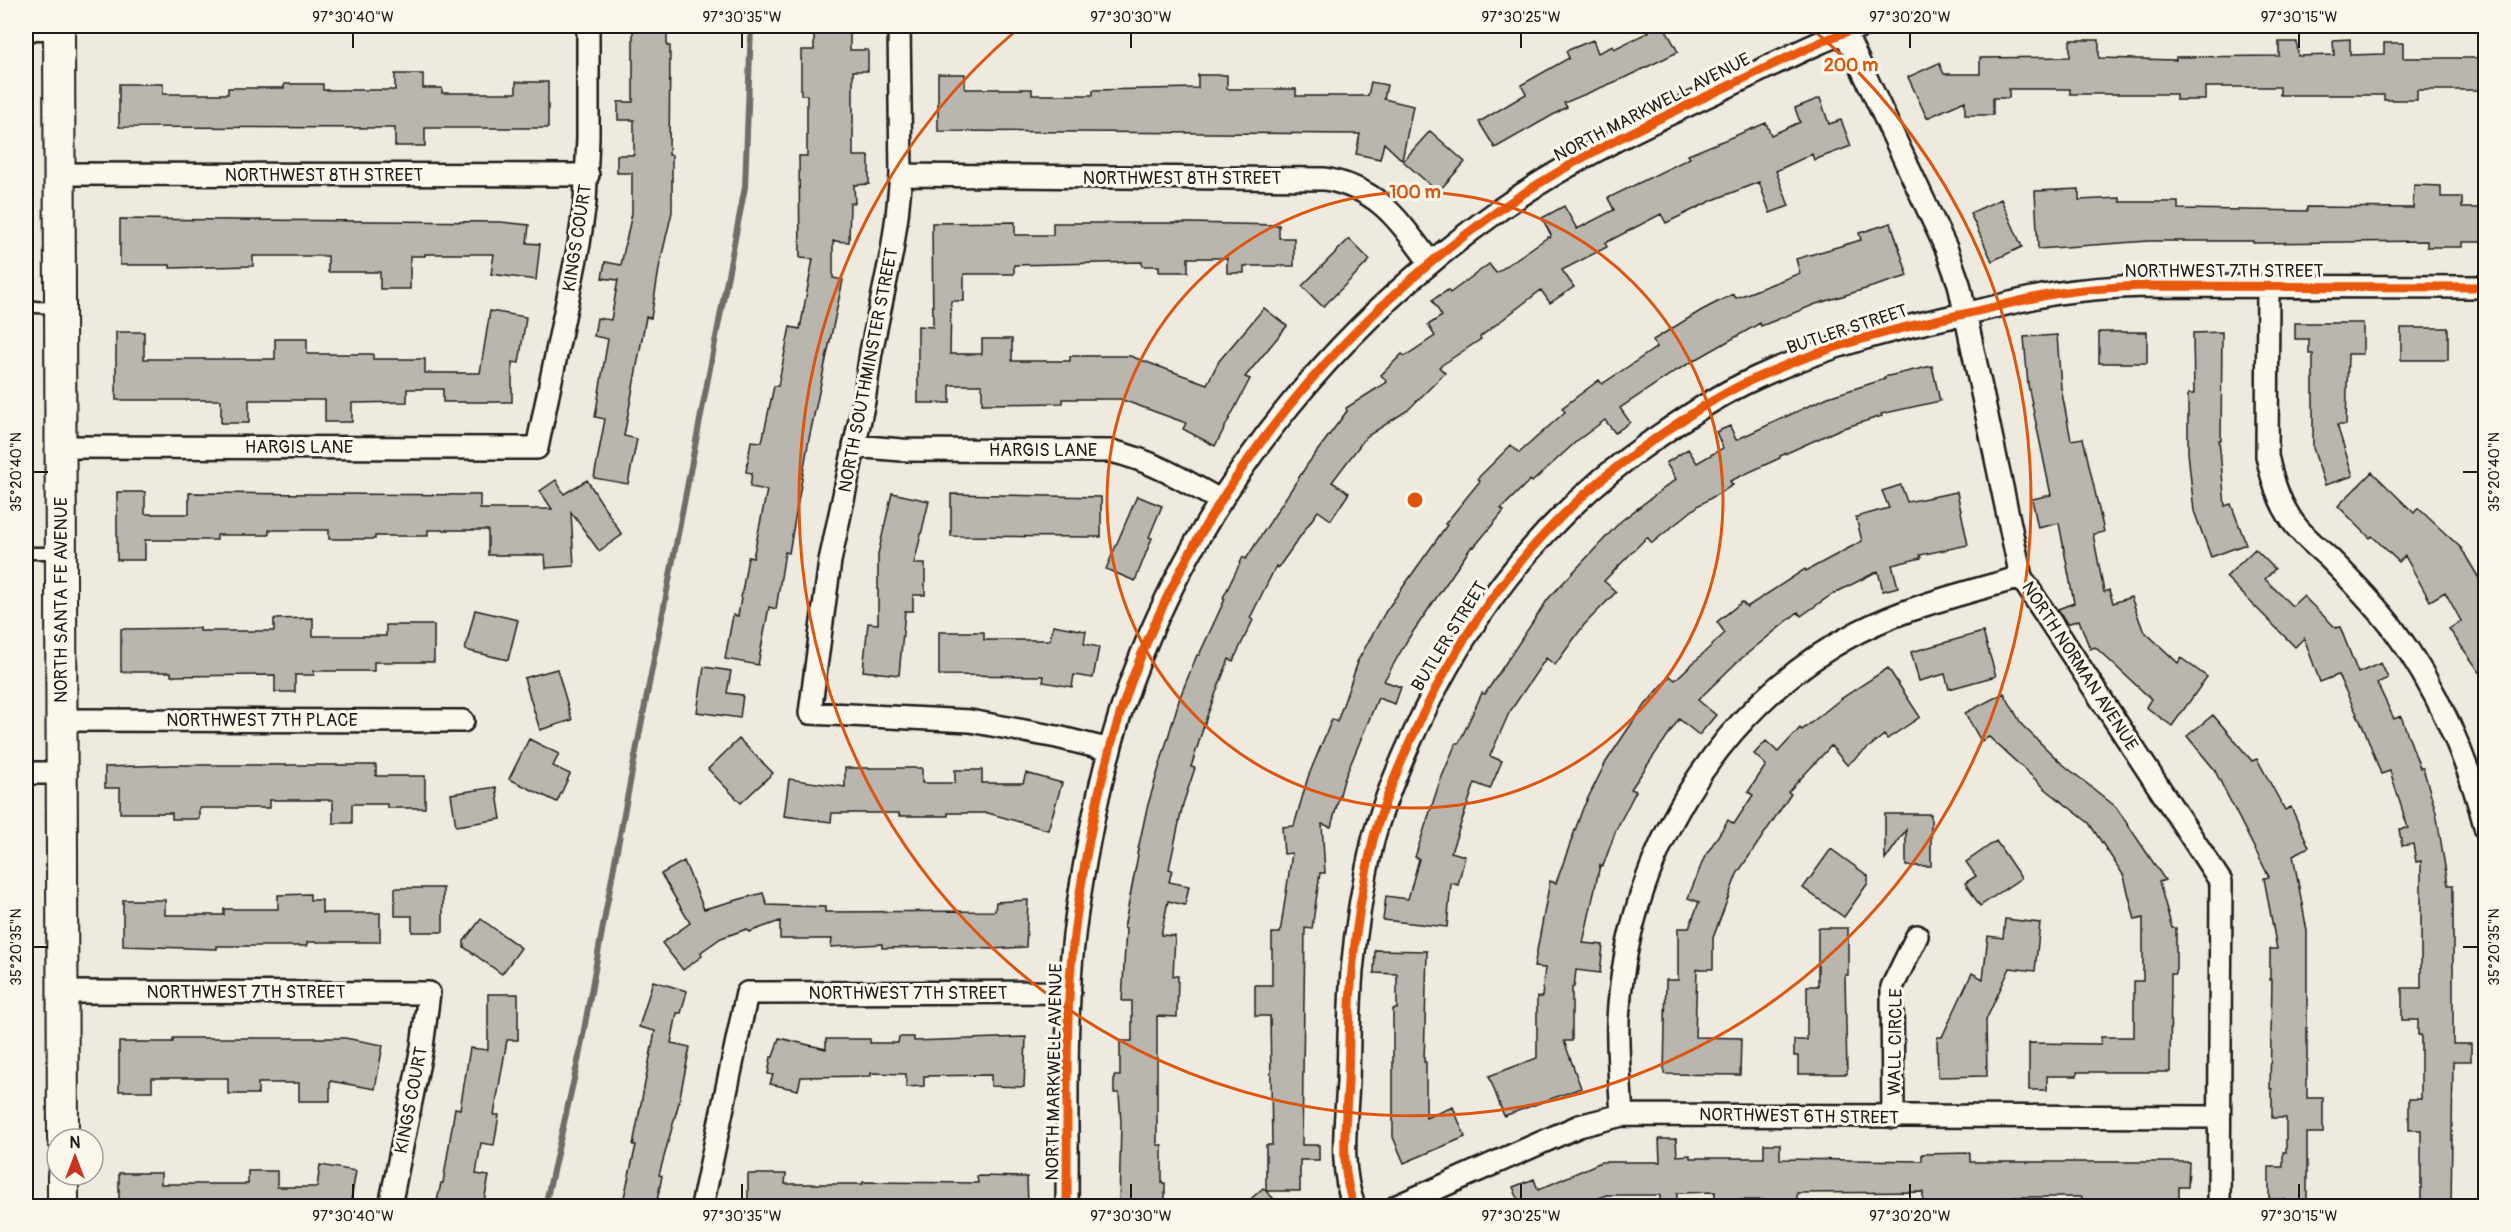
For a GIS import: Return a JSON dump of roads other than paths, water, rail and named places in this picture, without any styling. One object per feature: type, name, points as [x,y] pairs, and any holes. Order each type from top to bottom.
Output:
[{"type":"main road","name":"NORTH SANTA FE AVENUE","points":[[59,30],[63,1127]]},
{"type":"main road","points":[[63,1187],[63,1206]]},
{"type":"street","name":"KINGS COURT","points":[[537,448],[579,244],[588,175],[588,26]]},
{"type":"street","name":"NORTH SOUTHMINSTER STREET","points":[[899,26],[901,175],[892,251],[830,561],[810,713],[970,721],[1058,737],[1110,750]]},
{"type":"street","name":"NORTH MARKWELL AVENUE","points":[[1067,1206],[1070,992],[1076,917],[1085,864],[1110,750],[1140,660],[1183,568],[1221,501],[1255,450],[1306,384],[1362,324],[1430,262],[1503,207],[1558,171],[1613,141],[1850,28]]},
{"type":"street","name":"NORTH NORMAN AVENUE","points":[[1850,28],[1946,248],[1959,284],[2021,577],[2221,882],[2219,1206]]},
{"type":"street","name":"NORTHWEST 8TH STREET","points":[[60,174],[588,175]]},
{"type":"street","name":"NORTHWEST 8TH STREET","points":[[901,175],[1324,179],[1346,183],[1380,201],[1430,262]]},
{"type":"street","points":[[2268,286],[2267,456],[2272,480],[2290,518],[2353,582],[2391,626],[2413,658],[2437,699],[2454,737],[2486,830]]},
{"type":"street","name":"NORTHWEST 7TH STREET","points":[[1965,314],[2058,293],[2098,288],[2486,287]]},
{"type":"street","name":"BUTLER STREET","points":[[1354,1206],[1349,1194],[1346,1168],[1351,988],[1356,935],[1374,838],[1399,766],[1427,703],[1486,602],[1532,546],[1572,504],[1624,460],[1712,401],[1755,378],[1805,357],[1903,326],[1965,314]]},
{"type":"street","name":"HARGIS LANE","points":[[854,446],[902,450],[1111,451],[1132,455],[1161,468],[1221,501]]},
{"type":"street","name":"HARGIS LANE","points":[[61,447],[537,448]]},
{"type":"street","points":[[1622,1115],[1618,1021],[1623,973],[1632,926],[1649,870],[1666,831],[1692,784],[1732,732],[1812,659],[1902,612],[2021,577]]},
{"type":"street","name":"NORTHWEST 7TH PLACE","points":[[62,720],[463,721]]},
{"type":"street","points":[[26,773],[62,773]]},
{"type":"street","name":"WALL CIRCLE","points":[[1893,1117],[1892,987],[1917,936]]},
{"type":"street","name":"NORTHWEST 7TH STREET","points":[[63,992],[429,993]]},
{"type":"street","name":"NORTHWEST 7TH STREET","points":[[702,1206],[747,993],[1070,992]]},
{"type":"street","name":"KINGS COURT","points":[[390,1206],[422,1047],[429,993]]},
{"type":"street","name":"NORTHWEST 6TH STREET","points":[[1397,1206],[1579,1126],[1622,1115],[2219,1117]]},
{"type":"lane","points":[[26,38],[34,34],[59,30]]},
{"type":"lane","points":[[26,304],[35,307],[60,308]]},
{"type":"lane","points":[[26,552],[61,553]]},
{"type":"waterway","points":[[545,1206],[579,1057],[745,187],[751,26]]}]
